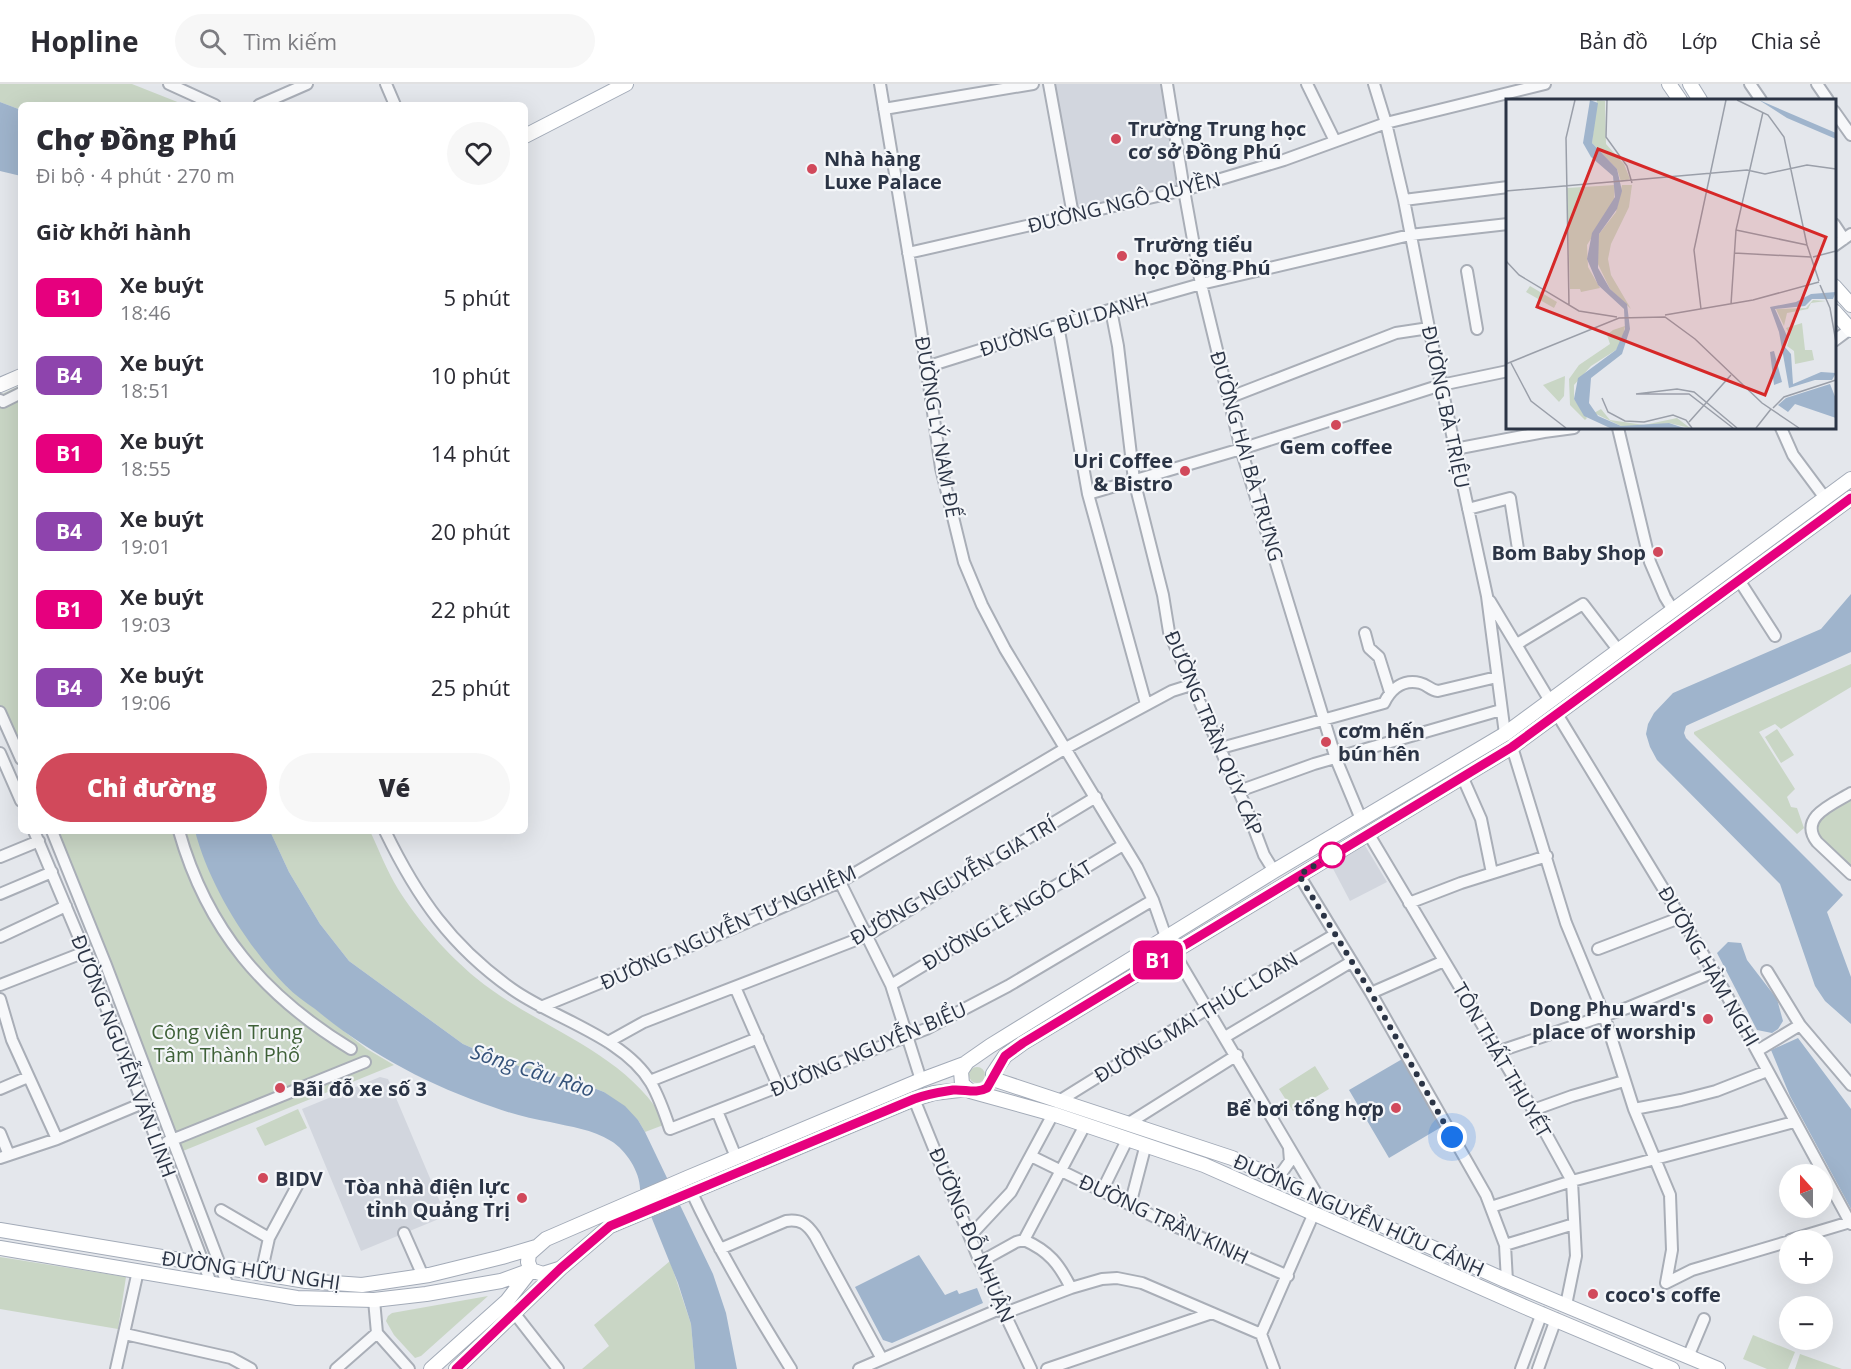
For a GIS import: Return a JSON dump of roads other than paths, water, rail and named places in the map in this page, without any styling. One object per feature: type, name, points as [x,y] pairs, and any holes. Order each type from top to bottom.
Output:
[{"type":"main road","points":[[528,134],[626,84]]},
{"type":"main road","points":[[1669,84],[1679,99]]},
{"type":"main road","points":[[1690,84],[1700,99]]},
{"type":"main road","points":[[1836,288],[1851,305]]},
{"type":"main road","points":[[1836,313],[1851,330]]},
{"type":"main road","points":[[0,385],[18,377]]},
{"type":"main road","points":[[972,1091],[962,1084],[960,1076],[967,1063],[990,1046],[1274,871],[1505,734],[1851,479]]},
{"type":"main road","points":[[531,1270],[528,1258],[536,1246],[546,1239],[683,1190],[914,1099],[934,1093],[987,1088],[1005,1056],[1023,1043],[1512,747],[1851,498]]},
{"type":"main road","points":[[1733,566],[1739,580]]},
{"type":"main road","points":[[1550,701],[1557,714]]},
{"type":"main road","points":[[1360,819],[1368,833]]},
{"type":"main road","points":[[1166,937],[1173,951]]},
{"type":"main road","points":[[683,1190],[736,1157],[977,1059],[985,1061],[993,1076]]},
{"type":"main road","name":"ĐƯỜNG NGUYỄN HỮU CẢNH","points":[[993,1076],[1059,1101],[1208,1149],[1507,1281],[1718,1369]]},
{"type":"main road","name":"ĐƯỜNG NGUYỄN HỮU CẢNH","points":[[972,1091],[1053,1114],[1204,1165],[1672,1369]]},
{"type":"main road","points":[[1269,1193],[1278,1178]]},
{"type":"main road","points":[[1314,1213],[1318,1196]]},
{"type":"main road","points":[[456,1369],[566,1264],[610,1226],[648,1202]]},
{"type":"main road","name":"ĐƯỜNG HỮU NGHỊ","points":[[0,1230],[306,1281],[362,1285],[423,1276],[502,1257],[536,1246]]},
{"type":"main road","points":[[22,1252],[28,1235]]},
{"type":"main road","points":[[531,1270],[543,1274],[566,1264],[576,1248],[573,1240],[557,1236]]},
{"type":"main road","name":"ĐƯỜNG HỮU NGHỊ","points":[[0,1248],[297,1298],[374,1300],[426,1294],[501,1281],[531,1270]]},
{"type":"main road","points":[[431,1369],[507,1301],[531,1270]]},
{"type":"main road","points":[[1557,1320],[1566,1305]]},
{"type":"street","points":[[170,84],[209,102]]},
{"type":"street","points":[[266,102],[306,84]]},
{"type":"street","points":[[386,84],[394,102]]},
{"type":"street","name":"ĐƯỜNG LÝ NAM ĐẾ","points":[[880,84],[941,468],[964,562],[982,605],[1005,649],[1137,867],[1153,900],[1166,937]]},
{"type":"street","points":[[884,110],[1033,84]]},
{"type":"street","points":[[1050,84],[1072,215]]},
{"type":"street","name":"ĐƯỜNG HAI BÀ TRƯNG","points":[[1167,84],[1201,284],[1241,449],[1323,720],[1360,819]]},
{"type":"street","points":[[1307,84],[1335,141]]},
{"type":"street","name":"ĐƯỜNG BÀ TRIỆU","points":[[1374,84],[1386,123],[1404,200],[1428,328],[1487,596],[1505,734]]},
{"type":"street","name":"ĐƯỜNG NGÔ QUYỀN","points":[[908,253],[1184,190],[1284,160],[1386,123],[1545,84]]},
{"type":"street","points":[[1750,84],[1760,99]]},
{"type":"street","points":[[1817,84],[1827,99]]},
{"type":"street","points":[[1836,114],[1851,135]]},
{"type":"street","points":[[1404,200],[1506,187]]},
{"type":"street","name":"ĐƯỜNG BÙI DANH","points":[[926,367],[1058,325],[1201,284],[1410,235],[1506,224]]},
{"type":"street","points":[[1836,226],[1849,236],[1836,245]]},
{"type":"street","points":[[1467,271],[1477,329]]},
{"type":"street","name":"ĐƯỜNG TRẦN QÚY CÁP","points":[[1111,310],[1118,346],[1134,480],[1163,594],[1169,632],[1221,748],[1264,855],[1274,871]]},
{"type":"street","points":[[1058,325],[1088,494],[1146,704]]},
{"type":"street","points":[[1228,398],[1396,333],[1428,328]]},
{"type":"street","points":[[1836,340],[1851,330]]},
{"type":"street","points":[[1088,494],[1241,449],[1441,385],[1506,371]]},
{"type":"street","points":[[0,400],[3,402],[18,394]]},
{"type":"street","points":[[1455,449],[1566,429]]},
{"type":"street","points":[[1618,429],[1650,562],[1673,610]]},
{"type":"street","points":[[1781,429],[1793,455],[1825,498]]},
{"type":"street","points":[[1468,509],[1510,498],[1518,549]]},
{"type":"street","points":[[1739,580],[1775,636]]},
{"type":"street","points":[[1487,596],[1550,701]]},
{"type":"street","points":[[1517,644],[1584,604],[1618,651]]},
{"type":"street","points":[[1365,633],[1369,648],[1379,657],[1390,692]]},
{"type":"street","points":[[1221,748],[1384,703],[1390,692],[1406,684],[1419,683],[1431,691],[1438,691],[1497,677]]},
{"type":"street","name":"ĐƯỜNG NGUYỄN TƯ NGHIÊM","points":[[542,1007],[840,882],[1066,748],[1146,704],[1172,691],[1191,685]]},
{"type":"street","points":[[1239,791],[1314,764],[1501,710]]},
{"type":"street","points":[[0,712],[18,752]]},
{"type":"street","name":"ĐƯỜNG HÀM NGHI","points":[[1557,714],[1714,972],[1851,1223]]},
{"type":"street","points":[[1512,747],[1566,923],[1604,1015],[1634,1109],[1670,1195],[1672,1250],[1666,1283],[1692,1270],[1779,1244]]},
{"type":"street","points":[[0,753],[18,794]]},
{"type":"street","points":[[1462,776],[1481,819],[1492,873]]},
{"type":"street","points":[[1851,792],[1818,813],[1812,819],[1811,824],[1814,837],[1851,874]]},
{"type":"street","name":"ĐƯỜNG NGUYỄN GIA TRÍ","points":[[608,1042],[644,1022],[866,936],[1096,797]]},
{"type":"street","name":"TÔN THẤT THUYẾT","points":[[1368,833],[1533,1110],[1572,1181],[1576,1256],[1566,1305]]},
{"type":"street","name":"ĐƯỜNG NGUYỄN VĂN LINH","points":[[53,834],[228,1286]]},
{"type":"street","points":[[180,834],[189,865],[211,910],[234,948],[257,976],[287,1003],[351,1049]]},
{"type":"street","points":[[387,834],[413,886],[462,947],[501,981],[542,1007],[608,1042],[632,1061],[650,1081],[758,1038]]},
{"type":"street","points":[[0,857],[36,836]]},
{"type":"street","name":"ĐƯỜNG NGUYỄN VĂN LINH","points":[[36,836],[85,952],[211,1283]]},
{"type":"street","name":"ĐƯỜNG LÊ NGÔ CÁT","points":[[891,985],[1123,844]]},
{"type":"street","points":[[1409,903],[1547,856]]},
{"type":"street","points":[[0,894],[52,872]]},
{"type":"street","points":[[1299,875],[1371,993],[1486,1195],[1505,1245],[1507,1281]]},
{"type":"street","points":[[840,882],[891,985],[921,1080]]},
{"type":"street","name":"ĐƯỜNG NGUYỄN BIỂU","points":[[650,1081],[670,1129],[908,1037],[1008,986],[1153,900]]},
{"type":"street","points":[[0,937],[66,906]]},
{"type":"street","points":[[1598,949],[1682,917]]},
{"type":"street","name":"ĐƯỜNG MAI THÚC LOAN","points":[[1059,1101],[1207,1009],[1334,934]]},
{"type":"street","points":[[1173,951],[1237,1055],[1318,1196]]},
{"type":"street","points":[[0,985],[85,952]]},
{"type":"street","points":[[1371,993],[1444,961]]},
{"type":"street","points":[[1225,1037],[1351,962]]},
{"type":"street","points":[[1767,971],[1800,1025],[1851,1086]]},
{"type":"street","points":[[1497,1052],[1642,1002],[1714,972]]},
{"type":"street","points":[[735,987],[779,1088]]},
{"type":"street","points":[[0,999],[12,1040],[57,1139]]},
{"type":"street","points":[[1757,1051],[1800,1025]]},
{"type":"street","points":[[1129,1123],[1237,1055]]},
{"type":"street","points":[[159,1145],[365,1062]]},
{"type":"street","points":[[1634,1109],[1716,1091],[1767,1071]]},
{"type":"street","points":[[0,1089],[28,1077]]},
{"type":"street","points":[[1533,1110],[1624,1081]]},
{"type":"street","name":"ĐƯỜNG ĐỖ NHUẬN","points":[[914,1099],[980,1262],[1031,1369]]},
{"type":"street","points":[[0,1133],[5,1157],[57,1139],[142,1103]]},
{"type":"street","points":[[717,1111],[736,1157]]},
{"type":"street","points":[[970,1236],[1011,1192],[1053,1114]]},
{"type":"street","points":[[1491,1207],[1572,1181],[1794,1122]]},
{"type":"street","points":[[1031,1156],[1060,1170],[1085,1125]]},
{"type":"street","points":[[1102,1191],[1128,1138]]},
{"type":"street","points":[[1278,1178],[1290,1161],[1287,1142]]},
{"type":"street","points":[[1130,1205],[1146,1144]]},
{"type":"street","name":"ĐƯỜNG TRẦN KINH","points":[[1024,1240],[1060,1170],[1130,1205],[1288,1276]]},
{"type":"street","points":[[261,1274],[269,1238],[297,1186]]},
{"type":"street","points":[[683,1190],[791,1369]]},
{"type":"street","points":[[221,1210],[269,1238]]},
{"type":"street","points":[[1274,1369],[1261,1334],[1314,1213]]},
{"type":"street","points":[[720,1249],[786,1221],[795,1220],[806,1224],[815,1236],[882,1359]]},
{"type":"street","points":[[1827,1230],[1851,1223]]},
{"type":"street","points":[[1505,1245],[1574,1224]]},
{"type":"street","points":[[404,1233],[423,1276]]},
{"type":"street","points":[[980,1262],[1024,1240],[1038,1246],[1060,1267],[1071,1288]]},
{"type":"street","points":[[116,1369],[138,1271]]},
{"type":"street","points":[[859,1369],[1003,1310],[1102,1279],[1117,1278],[1142,1283],[1261,1334]]},
{"type":"street","points":[[374,1300],[376,1333],[409,1369]]},
{"type":"street","points":[[1047,1369],[1212,1313]]},
{"type":"street","points":[[1521,1369],[1542,1313]]},
{"type":"street","points":[[515,1314],[558,1369]]},
{"type":"street","points":[[1688,1357],[1704,1319]]},
{"type":"street","points":[[1538,1369],[1557,1320]]},
{"type":"street","points":[[336,1369],[376,1333]]},
{"type":"street","points":[[125,1334],[231,1358],[248,1368]]},
{"type":"water","points":[[0,102],[18,109],[18,175],[0,171]]},
{"type":"water","points":[[1851,594],[1851,652],[1690,724],[1686,726],[1684,733],[1686,738],[1843,895],[1827,912],[1851,977],[1851,1024],[1825,1001],[1815,986],[1780,884],[1657,760],[1646,734],[1654,713],[1673,693],[1821,629]]},
{"type":"water","name":"Sông Cầu Rào","points":[[196,834],[271,834],[289,872],[320,924],[349,961],[463,1044],[504,1062],[578,1082],[604,1092],[625,1106],[645,1132],[713,1274],[726,1313],[737,1369],[695,1369],[691,1324],[678,1283],[640,1189],[635,1169],[617,1145],[589,1131],[514,1114],[445,1089],[377,1054],[356,1040],[289,989],[271,970],[231,914],[201,852]]},
{"type":"water","points":[[1728,942],[1741,943],[1747,960],[1777,999],[1783,1021],[1772,1033],[1757,1030],[1717,953]]},
{"type":"water","points":[[1798,1038],[1851,1109],[1851,1209],[1833,1176],[1833,1164],[1827,1164],[1790,1096],[1771,1050]]},
{"type":"water","name":"Bể bơi tổng hợp","points":[[1404,1058],[1443,1126],[1389,1158],[1349,1090]]},
{"type":"water","points":[[919,1255],[945,1295],[957,1290],[959,1294],[977,1288],[983,1303],[892,1343],[883,1340],[855,1287]]},
{"type":"place","name":"Trường Trung học cơ sở Đồng Phú","points":[[1116,139]]},
{"type":"place","name":"Nhà hàng Luxe Palace","points":[[812,169]]},
{"type":"place","name":"Trường tiểu học Đồng Phú","points":[[1122,256]]},
{"type":"place","name":"Gem coffee","points":[[1336,425]]},
{"type":"place","name":"Uri Coffee & Bistro","points":[[1185,471]]},
{"type":"place","name":"Bom Baby Shop","points":[[1658,552]]},
{"type":"place","name":"cơm hến bún hên","points":[[1326,742]]},
{"type":"place","name":"Dong Phu ward's place of worship","points":[[1708,1019]]},
{"type":"place","name":"Bãi đỗ xe số 3","points":[[280,1088]]},
{"type":"place","name":"Bể bơi tổng hợp","points":[[1396,1108]]},
{"type":"place","name":"BIDV","points":[[263,1178]]},
{"type":"place","name":"Tòa nhà điện lực tỉnh Quảng Trị","points":[[522,1198]]},
{"type":"place","name":"coco's coffe","points":[[1593,1294]]},
{"type":"park label","name":"Công viên Trung Tâm Thành Phố","points":[[227,1042]]}]
